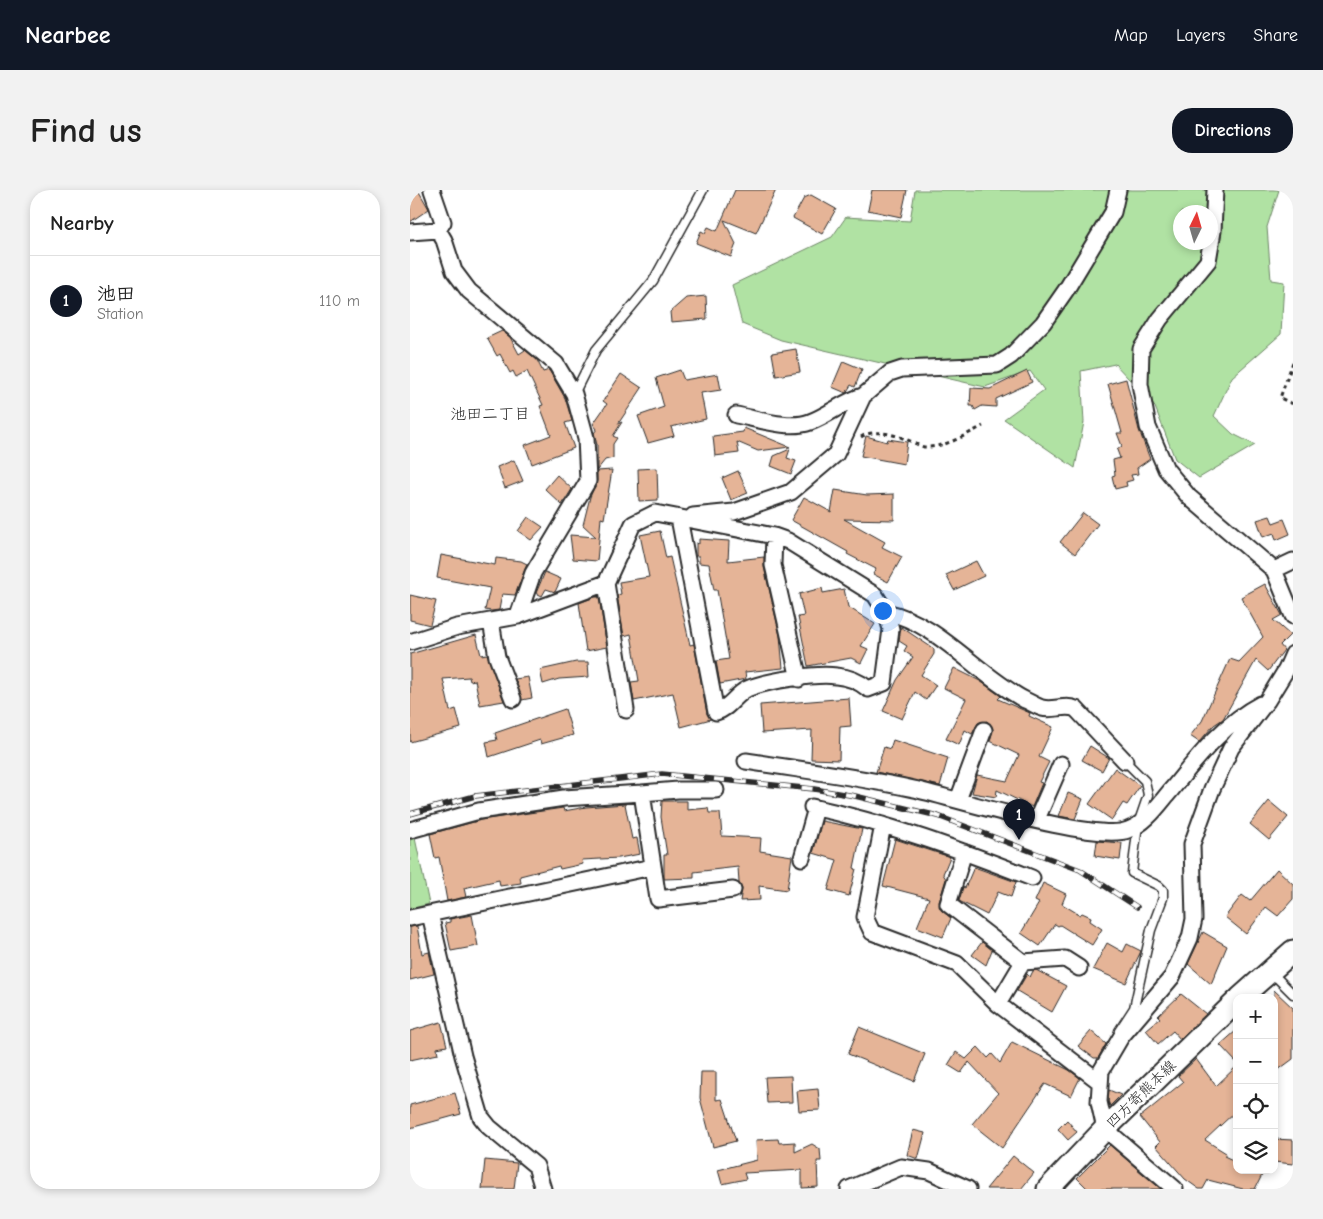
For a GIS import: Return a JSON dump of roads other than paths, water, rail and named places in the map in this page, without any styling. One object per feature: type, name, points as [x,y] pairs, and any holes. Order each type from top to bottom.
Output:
[{"type":"main road","points":[[1244,994],[1269,970],[1293,951]]},
{"type":"main road","name":"四方寄熊本線","points":[[1048,1189],[1105,1129],[1233,1005]]},
{"type":"street","points":[[432,190],[443,222],[438,230]]},
{"type":"street","points":[[679,518],[734,512],[790,492],[836,454],[863,396],[890,373],[902,369],[997,365],[1011,356],[1043,322],[1066,290],[1113,212],[1118,190]]},
{"type":"street","points":[[1216,190],[1214,231],[1208,260],[1160,319],[1142,350],[1140,384],[1148,427],[1166,469],[1189,497],[1274,570],[1293,616]]},
{"type":"street","points":[[410,232],[438,230]]},
{"type":"street","points":[[438,230],[444,240],[454,271],[469,291],[556,364],[574,394],[586,438],[588,482],[533,573],[518,616]]},
{"type":"street","points":[[736,415],[796,426],[810,422],[852,399],[863,396]]},
{"type":"street","points":[[626,710],[606,583],[632,524],[655,513],[774,536],[788,541],[875,595],[886,612],[890,629],[884,683],[868,688],[859,682],[835,676],[776,680],[746,689],[724,710],[716,712],[679,518]]},
{"type":"street","points":[[774,536],[773,564],[799,678]]},
{"type":"street","points":[[1274,570],[1293,561]]},
{"type":"street","points":[[410,642],[457,627],[518,616],[606,583]]},
{"type":"street","points":[[886,612],[905,616],[923,625],[980,671],[1023,699],[1043,709],[1072,707],[1076,709],[1125,761]]},
{"type":"street","points":[[490,621],[497,657],[513,699]]},
{"type":"street","points":[[1175,1189],[1105,1129],[1099,1102],[1101,1070],[1121,1038],[1172,978],[1190,938],[1194,919],[1192,844],[1212,789],[1231,748],[1267,701],[1286,670],[1293,654]]},
{"type":"street","points":[[746,761],[913,789],[1037,820],[1106,833],[1127,831],[1149,816],[1214,739],[1243,713],[1267,701]]},
{"type":"street","points":[[958,800],[984,730]]},
{"type":"street","points":[[1037,820],[1061,764]]},
{"type":"street","points":[[410,830],[488,810],[564,798],[678,790],[716,790]]},
{"type":"street","points":[[642,793],[658,899],[733,890]]},
{"type":"street","points":[[802,858],[814,808],[883,825],[964,852],[1032,878]]},
{"type":"street","points":[[883,825],[865,917],[872,932],[957,964],[998,1004],[1100,1082]]},
{"type":"street","points":[[964,852],[948,904],[1022,962],[1065,959],[1079,968]]},
{"type":"street","points":[[410,918],[652,867]]},
{"type":"street","points":[[430,914],[463,1056],[480,1116],[536,1166],[543,1189]]},
{"type":"street","points":[[998,1004],[1022,962]]},
{"type":"street","points":[[849,1189],[901,1167],[929,1171],[968,1189]]},
{"type":"lane","points":[[574,394],[596,350],[653,281],[703,190]]},
{"type":"lane","points":[[1121,1038],[1119,1030],[1134,1008],[1151,930],[1163,898],[1163,890],[1159,886],[1132,873],[1138,824],[1148,795],[1145,781],[1125,761]]},
{"type":"lane","points":[[1269,970],[1293,994]]},
{"type":"railway","points":[[410,814],[475,796],[662,774],[814,789],[855,796],[938,816],[1080,870],[1137,907]]},
{"type":"place","name":"池田","points":[[1019,840]]},
{"type":"district","name":"池田二丁目","points":[[490,414]]}]
